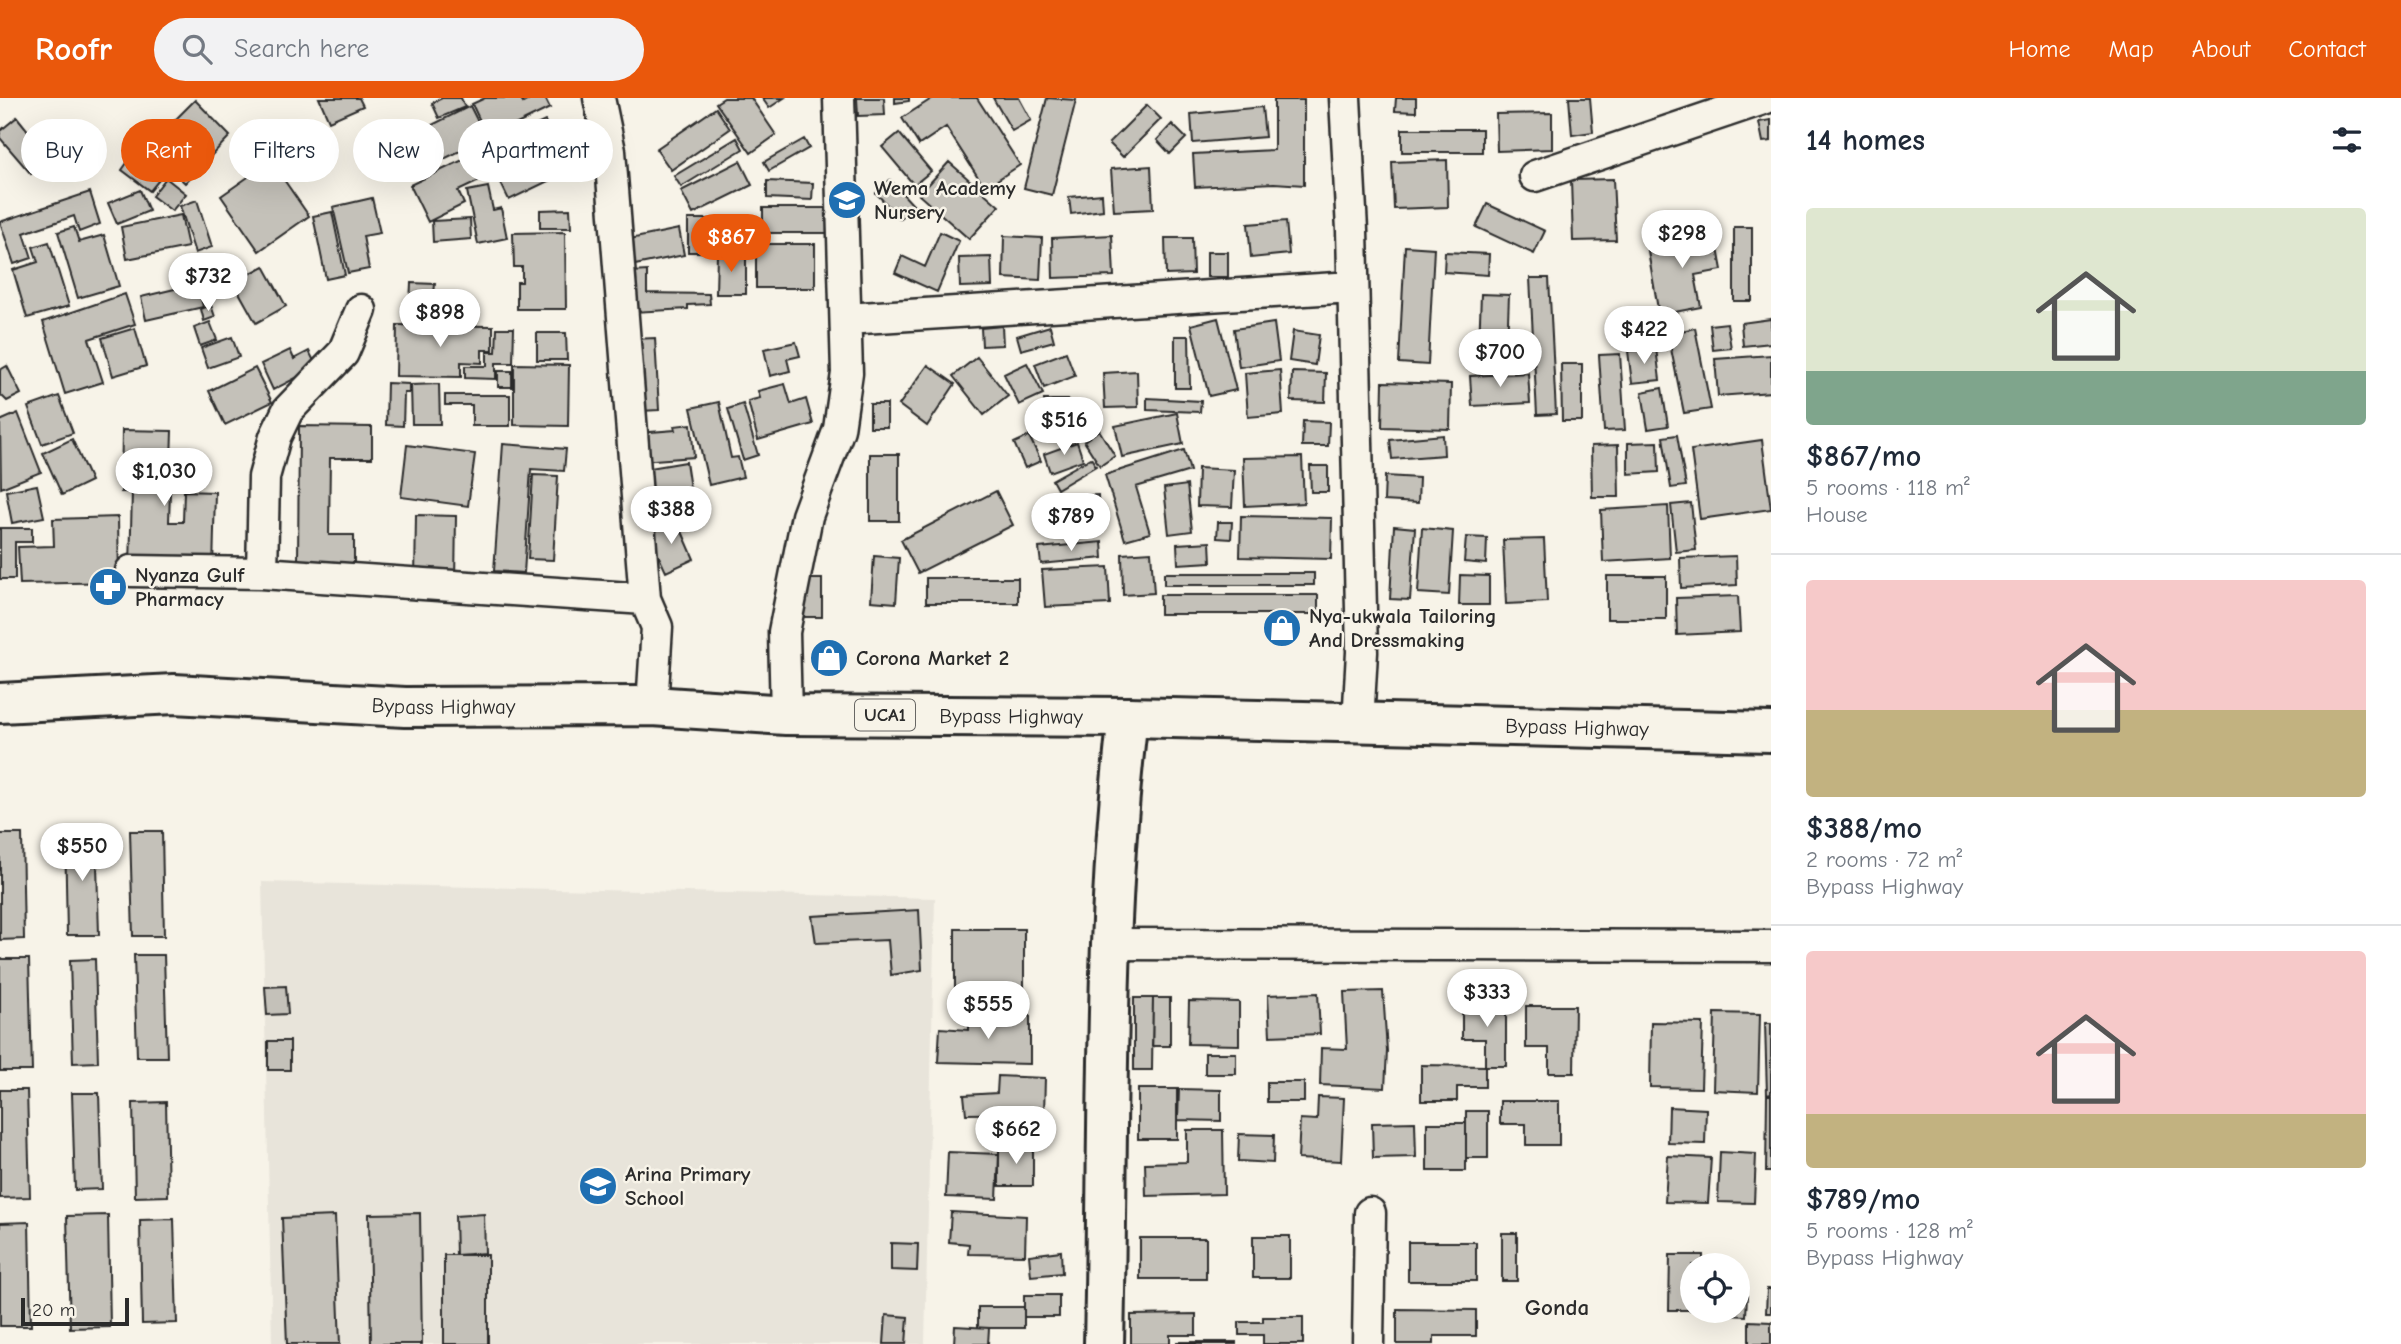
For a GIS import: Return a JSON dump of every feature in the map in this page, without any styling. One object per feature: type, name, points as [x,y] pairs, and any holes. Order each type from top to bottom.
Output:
[{"type":"main road","name":"Bypass Highway","points":[[0,702],[174,694],[405,707],[652,706],[786,715],[1128,718],[1771,732]]},
{"type":"main road","points":[[1104,1344],[1112,944],[1121,774],[1128,718]]},
{"type":"street","points":[[599,98],[610,151],[645,599],[657,627],[652,706]]},
{"type":"street","points":[[786,715],[784,632],[807,516],[839,429],[847,373],[839,98]]},
{"type":"street","points":[[1345,98],[1362,652],[1358,723]]},
{"type":"street","points":[[1535,176],[1766,98]]},
{"type":"street","points":[[846,319],[1352,287]]},
{"type":"street","points":[[262,573],[264,477],[275,437],[288,410],[343,353],[361,310]]},
{"type":"street","points":[[131,571],[262,573],[645,599]]},
{"type":"street","points":[[1112,944],[1771,946]]},
{"type":"street","points":[[1368,1344],[1370,1213]]},
{"type":"shaded area","name":"Arina Primary School","points":[[262,882],[935,898],[925,1344],[272,1344]]},
{"type":"building","points":[[319,98],[359,98],[363,106],[328,119]]},
{"type":"building","points":[[442,98],[461,98],[465,107],[439,118],[432,103]]},
{"type":"building","points":[[485,98],[521,98],[523,103],[532,98],[545,98],[550,108],[527,119],[479,119],[472,104]]},
{"type":"building","points":[[724,98],[751,98],[776,135],[751,153],[716,103]]},
{"type":"building","points":[[762,98],[784,98],[769,108]]},
{"type":"building","points":[[857,98],[884,98],[885,115],[858,116]]},
{"type":"building","points":[[895,98],[909,98],[909,101],[895,103]]},
{"type":"building","points":[[933,98],[977,98],[1020,165],[985,188],[946,127],[919,145],[902,118]]},
{"type":"building","points":[[993,98],[1019,98],[1031,120],[1012,131]]},
{"type":"building","points":[[1047,98],[1076,100],[1052,195],[1024,188]]},
{"type":"building","points":[[1396,98],[1416,98],[1416,112],[1395,111]]},
{"type":"building","points":[[1569,98],[1590,98],[1593,132],[1572,135]]},
{"type":"building","points":[[195,100],[213,119],[176,119]]},
{"type":"building","points":[[1274,100],[1304,100],[1304,185],[1274,183],[1195,187],[1193,154],[1274,150]]},
{"type":"building","points":[[1147,105],[1161,119],[1123,157],[1109,143]]},
{"type":"building","points":[[470,106],[476,119],[458,119],[458,152],[444,159],[444,119]]},
{"type":"building","points":[[1262,107],[1265,137],[1193,143],[1191,114]]},
{"type":"building","points":[[716,108],[730,129],[671,170],[656,149]]},
{"type":"building","points":[[1552,113],[1552,149],[1497,151],[1496,114]]},
{"type":"building","points":[[17,117],[21,122],[21,162],[0,138],[0,131]]},
{"type":"building","points":[[1771,120],[1771,141],[1763,142],[1759,122]]},
{"type":"building","points":[[215,121],[229,135],[215,152]]},
{"type":"building","points":[[1172,124],[1186,138],[1170,154],[1157,140]]},
{"type":"building","points":[[1402,129],[1482,129],[1482,152],[1402,152]]},
{"type":"building","points":[[899,133],[931,171],[914,185],[882,147]]},
{"type":"building","points":[[737,138],[743,149],[681,187],[674,176]]},
{"type":"building","points":[[804,139],[809,148],[769,171],[764,162]]},
{"type":"building","points":[[1447,160],[1448,207],[1394,209],[1392,162]]},
{"type":"building","points":[[740,161],[752,185],[693,214],[681,191]]},
{"type":"building","points":[[458,162],[458,182],[477,182],[458,191],[464,204],[428,222],[410,185],[416,182],[444,182],[444,169]]},
{"type":"building","points":[[949,162],[999,206],[969,239],[919,195]]},
{"type":"building","points":[[1151,166],[1153,209],[1114,211],[1111,169]]},
{"type":"building","points":[[1613,179],[1616,240],[1573,241],[1571,180]]},
{"type":"building","points":[[890,180],[914,206],[900,219],[876,193]]},
{"type":"building","points":[[767,181],[813,183],[812,200],[767,198]]},
{"type":"building","points":[[138,182],[157,182],[150,191]]},
{"type":"building","points":[[163,182],[171,182],[186,194],[172,211],[152,196]]},
{"type":"building","points":[[241,182],[286,182],[309,216],[259,251],[221,196]]},
{"type":"building","points":[[500,182],[546,182],[509,200]]},
{"type":"building","points":[[488,187],[493,210],[501,208],[507,238],[478,244],[467,191]]},
{"type":"building","points":[[140,190],[149,211],[117,224],[108,203]]},
{"type":"building","points":[[90,192],[100,224],[79,232],[74,216],[24,233],[32,258],[14,264],[0,222]]},
{"type":"building","points":[[1102,194],[1103,210],[1071,214],[1069,197]]},
{"type":"building","points":[[372,198],[380,233],[363,236],[369,269],[348,273],[333,207]]},
{"type":"building","points":[[197,200],[212,247],[195,253],[180,206]]},
{"type":"building","points":[[1487,204],[1545,231],[1534,254],[1476,227]]},
{"type":"building","points":[[763,208],[827,208],[827,233],[763,233]]},
{"type":"building","points":[[570,209],[571,228],[540,228],[540,210]]},
{"type":"building","points":[[332,212],[345,275],[326,279],[313,216]]},
{"type":"building","points":[[181,215],[188,247],[127,259],[121,227]]},
{"type":"building","points":[[470,219],[471,239],[433,242],[432,221]]},
{"type":"building","points":[[688,219],[745,219],[745,252],[688,252]]},
{"type":"building","points":[[1286,221],[1289,254],[1251,258],[1248,224]]},
{"type":"building","points":[[74,227],[79,242],[104,235],[119,286],[78,298],[58,232]]},
{"type":"building","points":[[1734,227],[1752,227],[1752,301],[1734,301]]},
{"type":"building","points":[[679,229],[684,255],[630,266],[625,240]]},
{"type":"building","points":[[565,232],[566,309],[517,309],[517,282],[522,282],[522,267],[514,267],[513,233]]},
{"type":"building","points":[[940,232],[959,241],[937,292],[895,273],[902,256],[925,267]]},
{"type":"building","points":[[1715,232],[1722,270],[1695,275],[1701,307],[1659,315],[1647,245]]},
{"type":"building","points":[[1112,235],[1114,276],[1053,278],[1052,238]]},
{"type":"building","points":[[1004,236],[1042,238],[1040,280],[1003,278]]},
{"type":"building","points":[[1165,238],[1192,238],[1193,274],[1166,275]]},
{"type":"building","points":[[49,242],[69,306],[27,318],[13,270],[38,262],[33,247]]},
{"type":"building","points":[[756,244],[815,244],[815,288],[756,288]]},
{"type":"building","points":[[1405,246],[1434,248],[1428,365],[1399,363]]},
{"type":"building","points":[[1207,252],[1228,252],[1228,277],[1207,277]]},
{"type":"building","points":[[1445,252],[1489,254],[1488,275],[1444,272]]},
{"type":"building","points":[[717,253],[746,254],[746,294],[716,294]]},
{"type":"building","points":[[991,257],[992,286],[960,287],[959,258]]},
{"type":"building","points":[[194,266],[203,307],[146,320],[141,297],[183,287],[178,269]]},
{"type":"building","points":[[264,266],[286,306],[256,323],[236,287],[246,281],[244,277]]},
{"type":"building","points":[[647,271],[647,293],[709,294],[710,304],[688,305],[688,309],[633,312],[632,272]]},
{"type":"building","points":[[1530,278],[1549,278],[1556,414],[1537,415]]},
{"type":"building","points":[[411,283],[435,284],[434,294],[428,294],[428,304],[435,304],[435,322],[409,322]]},
{"type":"building","points":[[125,294],[135,324],[89,339],[103,382],[65,394],[43,322]]},
{"type":"building","points":[[1481,294],[1509,295],[1507,348],[1479,346]]},
{"type":"building","points":[[211,305],[215,317],[204,321],[201,309]]},
{"type":"building","points":[[1218,318],[1236,390],[1209,396],[1191,325]]},
{"type":"building","points":[[1771,319],[1771,343],[1743,346],[1741,323]]},
{"type":"building","points":[[210,322],[217,340],[200,346],[194,328]]},
{"type":"building","points":[[1274,323],[1279,361],[1239,367],[1234,329]]},
{"type":"building","points":[[1727,323],[1731,348],[1713,350],[1710,325]]},
{"type":"building","points":[[397,325],[493,326],[493,350],[482,350],[482,363],[461,362],[461,377],[396,376]]},
{"type":"building","points":[[1002,326],[1003,345],[982,346],[981,328]]},
{"type":"building","points":[[1050,326],[1054,341],[1021,350],[1017,336]]},
{"type":"building","points":[[135,328],[146,366],[113,376],[102,338]]},
{"type":"building","points":[[497,328],[514,328],[513,363],[496,363],[496,379],[465,378],[465,366],[487,366],[487,352],[496,352]]},
{"type":"building","points":[[1695,328],[1711,409],[1684,413],[1668,334]]},
{"type":"building","points":[[1293,331],[1319,335],[1315,365],[1289,361]]},
{"type":"building","points":[[537,333],[566,333],[567,360],[537,360]]},
{"type":"building","points":[[1175,336],[1189,336],[1190,388],[1175,388]]},
{"type":"building","points":[[232,337],[239,357],[208,368],[201,348]]},
{"type":"building","points":[[655,338],[659,410],[640,411],[635,339]]},
{"type":"building","points":[[796,342],[800,356],[787,359],[790,371],[770,376],[764,349]]},
{"type":"building","points":[[1656,348],[1660,380],[1632,383],[1628,351]]},
{"type":"building","points":[[290,350],[294,359],[309,351],[317,367],[273,390],[261,364]]},
{"type":"building","points":[[1066,352],[1075,376],[1044,388],[1035,364]]},
{"type":"building","points":[[1620,354],[1625,430],[1604,431],[1599,355]]},
{"type":"building","points":[[1771,355],[1771,392],[1718,396],[1715,359]]},
{"type":"building","points":[[977,357],[1008,396],[984,415],[953,376]]},
{"type":"building","points":[[1027,363],[1043,394],[1019,405],[1004,374]]},
{"type":"building","points":[[514,364],[569,365],[568,426],[514,425]]},
{"type":"building","points":[[1561,364],[1582,364],[1582,421],[1562,421]]},
{"type":"building","points":[[928,365],[955,384],[927,426],[899,405]]},
{"type":"building","points":[[7,366],[21,394],[7,401],[0,394],[0,370]]},
{"type":"building","points":[[255,368],[272,402],[225,425],[209,391]]},
{"type":"building","points":[[1280,370],[1283,414],[1248,417],[1245,373]]},
{"type":"building","points":[[498,371],[512,371],[512,387],[498,387]]},
{"type":"building","points":[[1137,371],[1138,407],[1105,408],[1103,373]]},
{"type":"building","points":[[1292,372],[1326,373],[1325,402],[1291,401]]},
{"type":"building","points":[[1528,373],[1530,403],[1472,406],[1470,376]]},
{"type":"building","points":[[1383,382],[1451,384],[1450,429],[1382,427]]},
{"type":"building","points":[[387,383],[409,384],[409,393],[404,393],[403,426],[386,425]]},
{"type":"building","points":[[439,384],[440,424],[412,424],[411,385]]},
{"type":"building","points":[[785,384],[791,404],[806,399],[813,424],[758,440],[748,401],[760,398],[758,391]]},
{"type":"building","points":[[1662,388],[1668,426],[1648,429],[1642,392]]},
{"type":"building","points":[[445,395],[510,395],[510,426],[472,426],[472,405],[445,405]]},
{"type":"building","points":[[59,396],[73,433],[42,444],[28,407]]},
{"type":"building","points":[[1147,398],[1201,401],[1200,412],[1147,410]]},
{"type":"building","points":[[1044,400],[1068,400],[1068,430],[1044,430]]},
{"type":"building","points":[[719,402],[731,458],[738,457],[743,477],[709,485],[691,408]]},
{"type":"building","points":[[743,404],[758,455],[743,460],[728,409]]},
{"type":"building","points":[[870,404],[887,404],[887,427],[870,427]]},
{"type":"building","points":[[18,413],[41,472],[1,488],[0,421]]},
{"type":"building","points":[[1177,413],[1183,444],[1122,457],[1115,426]]},
{"type":"building","points":[[1303,421],[1329,422],[1328,446],[1302,446]]},
{"type":"building","points":[[691,424],[694,457],[641,461],[638,433],[675,430],[674,426]]},
{"type":"building","points":[[299,426],[372,427],[372,458],[330,458],[329,535],[354,535],[354,567],[298,566]]},
{"type":"building","points":[[122,430],[172,431],[169,522],[183,522],[184,491],[215,492],[213,569],[130,567],[132,492],[121,492]]},
{"type":"building","points":[[1099,430],[1115,456],[1100,466],[1084,441]]},
{"type":"building","points":[[1443,435],[1444,455],[1392,459],[1390,440]]},
{"type":"building","points":[[1677,435],[1686,486],[1671,488],[1663,437]]},
{"type":"building","points":[[1029,436],[1041,461],[1025,468],[1014,443]]},
{"type":"building","points":[[72,439],[91,481],[62,495],[43,453]]},
{"type":"building","points":[[1762,440],[1771,509],[1700,519],[1691,450]]},
{"type":"building","points":[[1077,442],[1083,460],[1050,472],[1044,454]]},
{"type":"building","points":[[1658,442],[1659,472],[1628,474],[1628,443]]},
{"type":"building","points":[[503,444],[566,449],[564,471],[531,469],[524,573],[494,571]]},
{"type":"building","points":[[407,445],[475,454],[468,506],[401,497]]},
{"type":"building","points":[[1618,445],[1619,497],[1592,497],[1591,446]]},
{"type":"building","points":[[1184,450],[1190,471],[1136,487],[1150,533],[1125,540],[1105,475]]},
{"type":"building","points":[[870,454],[899,454],[899,521],[870,521]]},
{"type":"building","points":[[1302,457],[1304,503],[1245,506],[1243,458]]},
{"type":"building","points":[[1091,458],[1096,466],[1057,489],[1052,480]]},
{"type":"building","points":[[686,462],[693,508],[645,516],[638,470]]},
{"type":"building","points":[[1310,466],[1328,466],[1328,492],[1311,492]]},
{"type":"building","points":[[1198,468],[1234,470],[1232,507],[1197,506]]},
{"type":"building","points":[[533,475],[558,476],[553,560],[528,559]]},
{"type":"building","points":[[1385,476],[1419,478],[1418,503],[1384,501]]},
{"type":"building","points":[[37,485],[44,517],[12,523],[6,491]]},
{"type":"building","points":[[1187,485],[1192,531],[1169,534],[1164,488]]},
{"type":"building","points":[[996,491],[1013,525],[918,573],[901,540]]},
{"type":"building","points":[[1098,495],[1099,528],[1049,530],[1048,497]]},
{"type":"building","points":[[1691,503],[1696,550],[1676,552],[1671,505]]},
{"type":"building","points":[[1668,506],[1670,558],[1603,562],[1601,510]]},
{"type":"building","points":[[416,515],[456,516],[455,581],[415,580]]},
{"type":"building","points":[[1241,516],[1332,518],[1331,559],[1240,557]]},
{"type":"building","points":[[118,517],[119,582],[20,584],[18,547],[54,546],[53,519]]},
{"type":"building","points":[[677,520],[694,559],[666,572],[648,533]]},
{"type":"building","points":[[1218,522],[1232,522],[1231,539],[1217,538]]},
{"type":"building","points":[[1394,526],[1415,528],[1410,600],[1390,599]]},
{"type":"building","points":[[0,528],[32,528],[32,542],[15,542],[15,579],[0,579]]},
{"type":"building","points":[[1422,528],[1453,531],[1449,595],[1418,593]]},
{"type":"building","points":[[1466,537],[1487,538],[1486,564],[1464,562]]},
{"type":"building","points":[[1544,539],[1547,602],[1506,604],[1503,540]]},
{"type":"building","points":[[1102,542],[1103,558],[1041,564],[1039,548]]},
{"type":"building","points":[[1210,542],[1211,562],[1178,564],[1177,544]]},
{"type":"building","points":[[1151,552],[1154,593],[1123,595],[1122,554]]},
{"type":"building","points":[[874,556],[899,558],[896,603],[871,601]]},
{"type":"building","points":[[1736,556],[1737,585],[1681,588],[1680,558]]},
{"type":"building","points":[[1108,567],[1110,604],[1045,607],[1042,570]]},
{"type":"building","points":[[1164,573],[1314,573],[1314,585],[1164,585]]},
{"type":"building","points":[[1460,575],[1489,576],[1489,605],[1459,605]]},
{"type":"building","points":[[1607,576],[1666,576],[1666,619],[1607,619]]},
{"type":"building","points":[[926,578],[1018,578],[1018,603],[926,603]]},
{"type":"building","points":[[795,579],[822,579],[822,617],[795,617]]},
{"type":"building","points":[[1160,595],[1318,595],[1318,614],[1160,614]]},
{"type":"building","points":[[1738,596],[1740,632],[1677,635],[1676,598]]},
{"type":"building","points":[[96,829],[99,935],[67,935],[65,830]]},
{"type":"building","points":[[130,831],[162,831],[164,936],[133,936]]},
{"type":"building","points":[[0,834],[22,834],[24,939],[0,940]]},
{"type":"building","points":[[919,910],[922,970],[891,975],[888,940],[816,943],[812,916]]},
{"type":"building","points":[[955,929],[1024,929],[1024,992],[955,992]]},
{"type":"building","points":[[134,955],[164,955],[167,1057],[137,1057]]},
{"type":"building","points":[[0,959],[29,959],[32,1071],[0,1071]]},
{"type":"building","points":[[95,959],[98,1062],[73,1063],[70,960]]},
{"type":"building","points":[[286,986],[288,1014],[267,1015],[265,987]]},
{"type":"building","points":[[1383,991],[1387,1051],[1385,1088],[1320,1085],[1321,1048],[1347,1049],[1344,992]]},
{"type":"building","points":[[1318,993],[1320,1034],[1270,1036],[1268,995]]},
{"type":"building","points":[[1134,998],[1153,998],[1152,1070],[1134,1070]]},
{"type":"building","points":[[1153,998],[1170,998],[1170,1046],[1152,1046]]},
{"type":"building","points":[[1189,1001],[1239,1002],[1239,1045],[1188,1044]]},
{"type":"building","points":[[1462,1002],[1506,1002],[1506,1066],[1485,1066],[1485,1039],[1462,1039]]},
{"type":"building","points":[[1526,1006],[1575,1006],[1574,1073],[1549,1073],[1549,1048],[1526,1048]]},
{"type":"building","points":[[1715,1013],[1760,1014],[1758,1092],[1713,1090]]},
{"type":"building","points":[[969,1015],[1030,1015],[1030,1064],[938,1062],[940,1028],[969,1030]]},
{"type":"building","points":[[1651,1022],[1703,1023],[1701,1088],[1650,1087]]},
{"type":"building","points":[[1765,1023],[1771,1023],[1771,1094],[1767,1095]]},
{"type":"building","points":[[268,1041],[290,1041],[290,1070],[268,1070]]},
{"type":"building","points":[[1205,1053],[1236,1053],[1236,1074],[1205,1074]]},
{"type":"building","points":[[1421,1065],[1485,1066],[1485,1087],[1457,1087],[1457,1101],[1421,1101]]},
{"type":"building","points":[[998,1076],[1045,1078],[1044,1113],[966,1114],[964,1095],[997,1093]]},
{"type":"building","points":[[1267,1082],[1304,1082],[1304,1102],[1267,1102]]},
{"type":"building","points":[[1138,1089],[1177,1089],[1177,1139],[1138,1139]]},
{"type":"building","points":[[1179,1089],[1221,1090],[1221,1121],[1178,1120]]},
{"type":"building","points":[[0,1090],[27,1090],[30,1197],[0,1198]]},
{"type":"building","points":[[72,1093],[99,1093],[102,1189],[75,1190]]},
{"type":"building","points":[[1767,1095],[1771,1095],[1771,1172],[1766,1172]]},
{"type":"building","points":[[1318,1097],[1344,1098],[1341,1161],[1298,1159],[1300,1119],[1317,1120]]},
{"type":"building","points":[[1500,1101],[1559,1101],[1559,1145],[1526,1145],[1526,1124],[1500,1124]]},
{"type":"building","points":[[166,1102],[168,1196],[135,1197],[133,1103]]},
{"type":"building","points":[[1669,1107],[1706,1109],[1705,1144],[1668,1143]]},
{"type":"building","points":[[1466,1111],[1488,1111],[1488,1158],[1466,1158]]},
{"type":"building","points":[[1415,1122],[1416,1157],[1373,1158],[1372,1123]]},
{"type":"building","points":[[1427,1123],[1466,1123],[1466,1171],[1427,1171]]},
{"type":"building","points":[[1187,1130],[1223,1130],[1224,1194],[1146,1196],[1145,1163],[1187,1162]]},
{"type":"building","points":[[1239,1134],[1274,1135],[1273,1163],[1238,1161]]},
{"type":"building","points":[[999,1145],[1033,1145],[1033,1186],[999,1186]]},
{"type":"building","points":[[948,1152],[999,1154],[997,1199],[946,1197]]},
{"type":"building","points":[[1720,1152],[1756,1154],[1754,1203],[1718,1202]]},
{"type":"building","points":[[1668,1156],[1711,1158],[1708,1203],[1665,1202]]},
{"type":"building","points":[[951,1212],[1026,1216],[1025,1255],[968,1254],[969,1244],[949,1242]]},
{"type":"building","points":[[420,1213],[422,1344],[371,1344],[369,1214]]},
{"type":"building","points":[[484,1214],[485,1253],[456,1255],[455,1216]]},
{"type":"building","points":[[108,1215],[110,1327],[70,1328],[67,1216]]},
{"type":"building","points":[[335,1216],[340,1344],[287,1344],[282,1218]]},
{"type":"building","points":[[174,1219],[177,1323],[142,1324],[140,1220]]},
{"type":"building","points":[[29,1222],[31,1326],[0,1326],[0,1223]]},
{"type":"building","points":[[1502,1233],[1517,1233],[1517,1281],[1502,1281]]},
{"type":"building","points":[[1253,1236],[1290,1236],[1290,1278],[1253,1278]]},
{"type":"building","points":[[1140,1238],[1206,1238],[1206,1279],[1140,1279]]},
{"type":"building","points":[[1408,1242],[1476,1242],[1476,1281],[1408,1281]]},
{"type":"building","points":[[891,1243],[918,1244],[917,1271],[891,1270]]},
{"type":"building","points":[[1061,1251],[1062,1273],[1031,1276],[1029,1255]]},
{"type":"building","points":[[444,1255],[488,1255],[488,1344],[444,1344]]},
{"type":"building","points":[[1670,1255],[1680,1255],[1680,1310],[1669,1310]]},
{"type":"building","points":[[1767,1289],[1771,1289],[1771,1313],[1766,1313]]},
{"type":"building","points":[[1024,1295],[1059,1295],[1059,1317],[1024,1317]]},
{"type":"building","points":[[978,1307],[1024,1307],[1024,1328],[978,1328]]},
{"type":"building","points":[[1397,1309],[1476,1310],[1476,1336],[1434,1336],[1434,1344],[1397,1344]]},
{"type":"building","points":[[1196,1314],[1196,1335],[1170,1335],[1170,1344],[1131,1344],[1131,1315]]},
{"type":"building","points":[[886,1315],[908,1317],[906,1344],[884,1344]]},
{"type":"building","points":[[1263,1317],[1303,1317],[1303,1344],[1263,1344],[1263,1335],[1239,1335],[1239,1322],[1263,1322]]},
{"type":"building","points":[[1750,1321],[1771,1322],[1771,1344],[1749,1344]]},
{"type":"building","points":[[955,1326],[989,1328],[988,1344],[954,1344]]},
{"type":"building","points":[[1236,1342],[1236,1344],[1177,1344]]},
{"type":"place","name":"Wema Academy Nursery","points":[[847,200]]},
{"type":"place","name":"Nyanza Gulf Pharmacy","points":[[108,587]]},
{"type":"place","name":"Nya-ukwala Tailoring And Dressmaking","points":[[1282,628]]},
{"type":"place","name":"Corona Market 2","points":[[829,658]]},
{"type":"place","name":"Arina Primary School","points":[[598,1186]]},
{"type":"district","name":"Gonda","points":[[1557,1307]]}]
